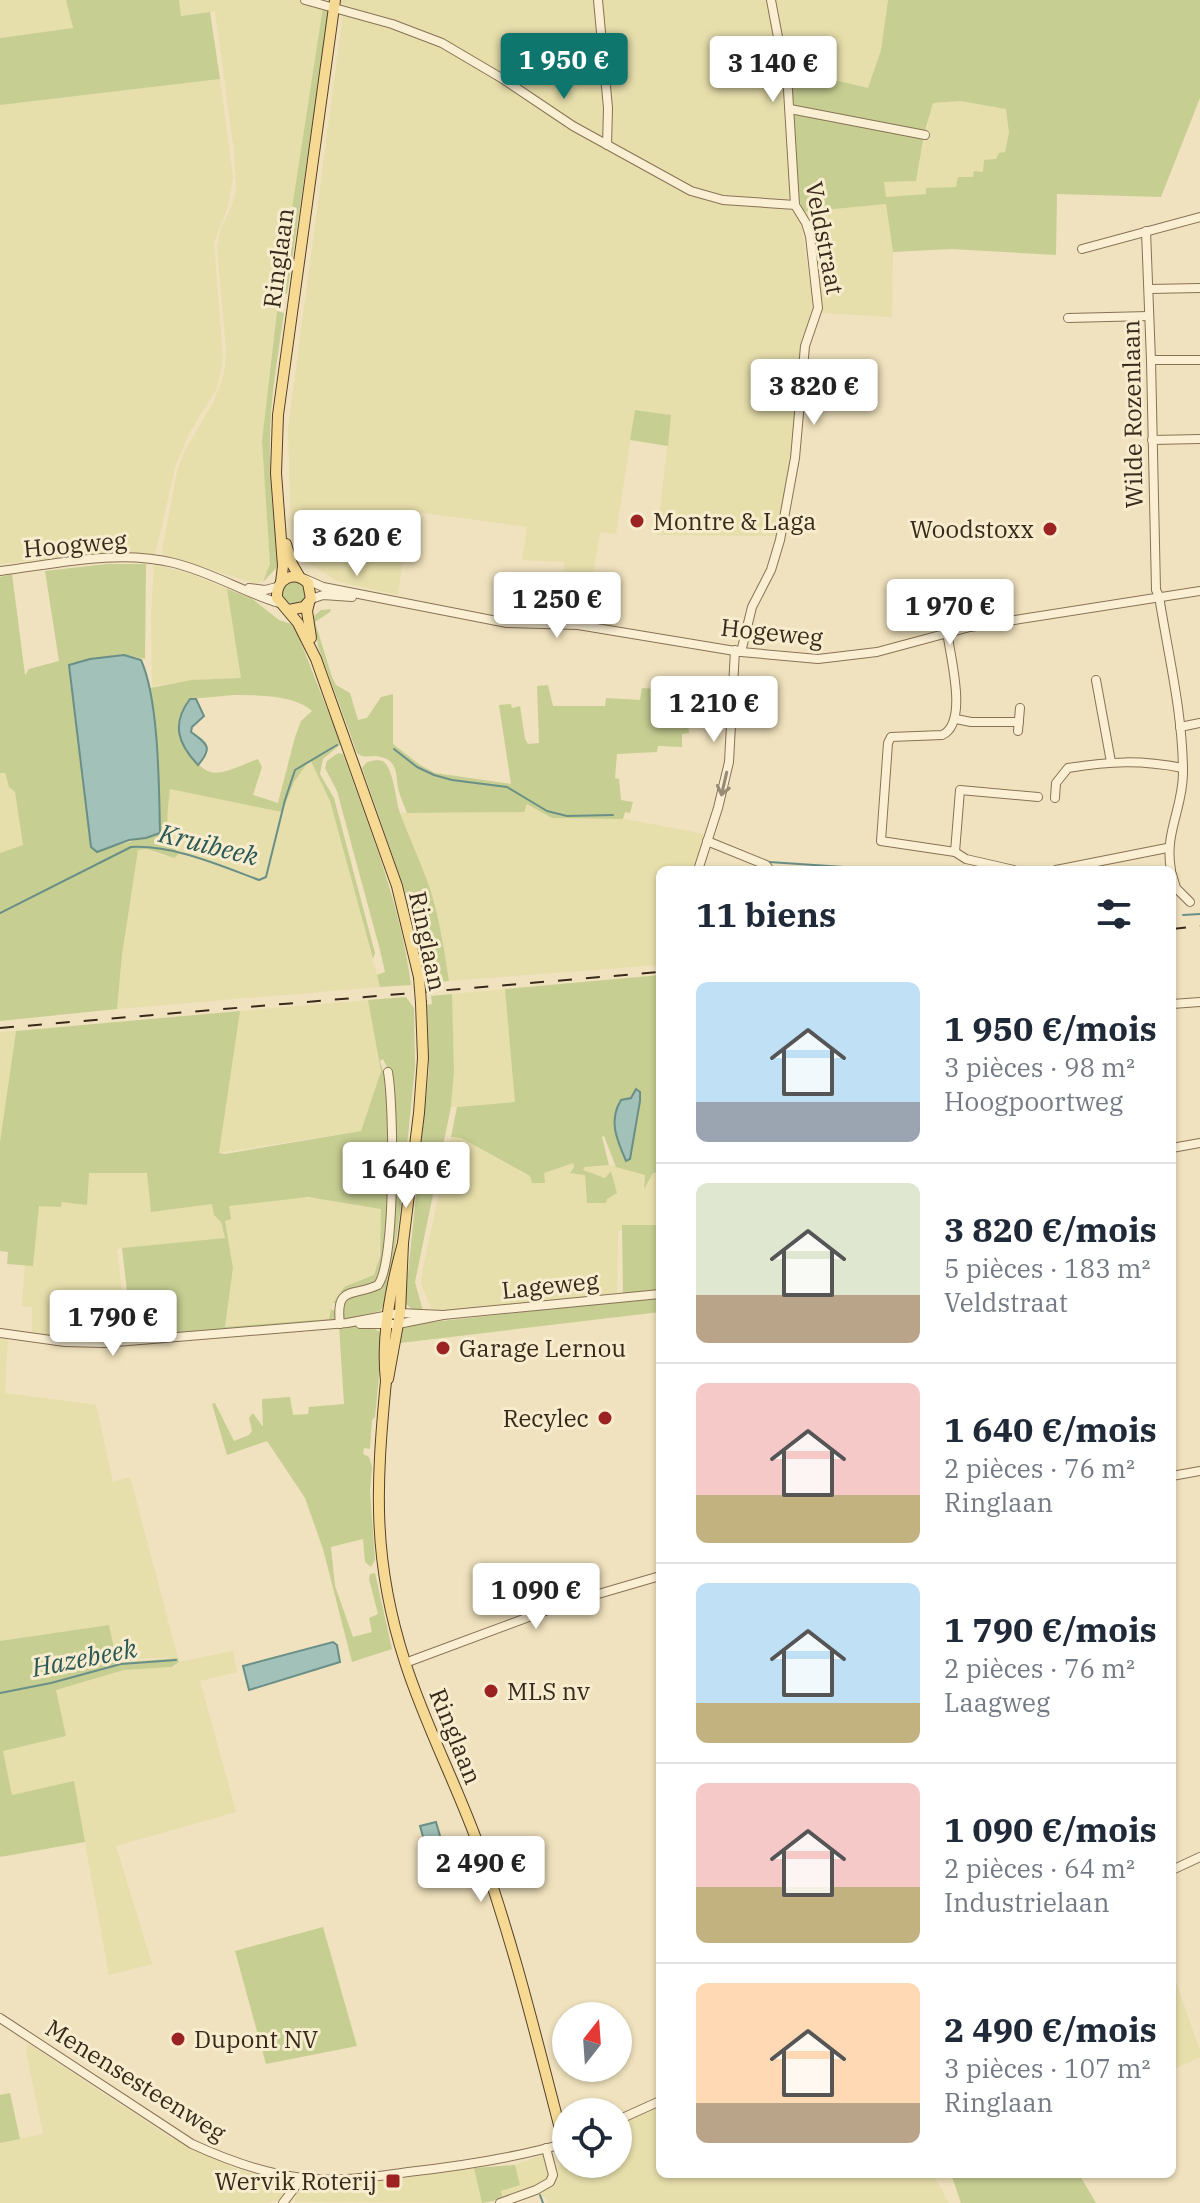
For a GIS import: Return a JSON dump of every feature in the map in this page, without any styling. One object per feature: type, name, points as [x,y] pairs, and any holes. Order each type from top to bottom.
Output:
[{"type":"main road","name":"Ringlaan","points":[[334,4],[279,401],[275,450],[283,566],[279,603],[289,610],[298,623],[316,659],[397,886],[419,977],[423,1058],[419,1113],[394,1319],[384,1366],[386,1381],[378,1467],[378,1523],[386,1589],[405,1663],[497,1899],[552,2121]]},
{"type":"main road","name":"Ringlaan","points":[[279,523],[292,564],[311,588],[307,611],[316,659]]},
{"type":"main road","points":[[279,584],[286,577],[302,578]]},
{"type":"main road","points":[[289,610],[304,607],[310,600]]},
{"type":"street","points":[[305,0],[334,4],[442,43],[573,126],[691,191],[739,202],[795,205]]},
{"type":"street","points":[[598,0],[608,108],[607,145]]},
{"type":"street","name":"Veldstraat","points":[[699,866],[729,762],[738,651],[752,607],[771,570],[780,540],[795,458],[805,346],[818,308],[810,236],[795,205],[790,109],[771,0]]},
{"type":"street","points":[[790,109],[925,135]]},
{"type":"street","points":[[1082,249],[1200,217]]},
{"type":"street","name":"Wilde Rozenlaan","points":[[1146,231],[1155,579],[1180,727],[1183,768],[1182,788],[1167,848]]},
{"type":"street","points":[[1149,289],[1200,288]]},
{"type":"street","points":[[1068,318],[1149,316]]},
{"type":"street","points":[[1151,360],[1200,360]]},
{"type":"street","points":[[1152,440],[1200,439]]},
{"type":"street","name":"Hoogweg","points":[[0,571],[110,558],[154,559],[186,566],[237,586]]},
{"type":"street","name":"Hogeweg","points":[[302,578],[323,587],[507,623],[578,625],[801,659],[848,657],[877,652],[947,631],[1200,591]]},
{"type":"street","points":[[237,586],[265,590],[279,584]]},
{"type":"street","points":[[237,586],[279,603]]},
{"type":"street","name":"Hogeweg","points":[[310,600],[323,595],[384,599]]},
{"type":"street","points":[[947,631],[956,719],[948,732],[942,735],[891,737],[888,743],[881,841],[955,852],[966,859],[997,866]]},
{"type":"street","points":[[1096,680],[1111,762]]},
{"type":"street","points":[[956,719],[1018,726],[1020,708]]},
{"type":"street","points":[[1180,727],[1200,723]]},
{"type":"street","points":[[1055,798],[1056,783],[1068,768],[1142,761],[1183,768]]},
{"type":"street","points":[[955,852],[960,790],[1038,797]]},
{"type":"street","points":[[707,841],[767,866]]},
{"type":"street","points":[[1076,866],[1167,848],[1170,866]]},
{"type":"street","points":[[1176,888],[1190,902]]},
{"type":"street","points":[[1176,1004],[1200,1002]]},
{"type":"street","points":[[343,1323],[338,1310],[341,1299],[348,1292],[378,1285],[385,1271],[391,1169],[388,1072]]},
{"type":"street","points":[[1176,1147],[1200,1143]]},
{"type":"street","name":"Lageweg","points":[[0,1333],[65,1342],[104,1343],[656,1294]]},
{"type":"street","points":[[1176,1475],[1200,1471]]},
{"type":"street","points":[[405,1663],[564,1604],[656,1577]]},
{"type":"street","points":[[1176,1868],[1200,1857]]},
{"type":"street","name":"Menensesteenweg","points":[[0,2018],[192,2144],[256,2169],[302,2178],[358,2179],[459,2166],[552,2146]]},
{"type":"street","points":[[632,2114],[656,2103]]},
{"type":"street","points":[[500,2203],[536,2190],[550,2182],[552,2177]]},
{"type":"street","points":[[286,2202],[302,2178]]},
{"type":"shaded area","points":[[0,0],[66,0],[73,28],[0,38]]},
{"type":"shaded area","points":[[179,0],[298,0],[323,7],[277,308],[262,441],[270,564],[265,579],[257,584],[164,555],[162,550],[183,454],[214,401],[224,374],[226,350],[217,248],[236,189],[234,151],[215,11],[181,16]]},
{"type":"shaded area","points":[[340,0],[596,0],[605,92],[604,137],[594,135],[472,56],[341,6]]},
{"type":"shaded area","points":[[600,0],[768,0],[783,75],[792,193],[787,201],[732,199],[692,189],[612,143]]},
{"type":"shaded area","points":[[774,0],[888,0],[881,50],[868,88],[788,69]]},
{"type":"shaded area","points":[[343,14],[408,34],[472,61],[609,149],[672,185],[707,200],[795,211],[801,222],[813,305],[803,340],[796,418],[778,536],[657,535],[671,415],[635,410],[616,534],[600,532],[586,620],[561,616],[564,562],[522,560],[527,527],[410,511],[398,595],[339,582],[305,561],[294,533],[290,505],[288,428]]},
{"type":"shaded area","points":[[220,79],[233,177],[228,206],[214,243],[223,359],[217,388],[190,432],[176,464],[156,551],[154,554],[107,553],[0,564],[0,105]]},
{"type":"shaded area","points":[[960,101],[1007,109],[1009,133],[1005,152],[983,172],[974,171],[974,177],[958,182],[956,187],[927,188],[926,194],[885,197],[884,182],[916,181],[932,103]]},
{"type":"shaded area","points":[[886,204],[893,252],[892,317],[822,313],[813,236],[803,212]]},
{"type":"shaded area","points":[[154,564],[188,573],[227,589],[242,678],[191,680],[152,686]]},
{"type":"shaded area","points":[[310,758],[330,801],[380,987],[117,1009],[138,849],[147,849],[166,857],[173,847],[166,828],[170,789],[282,811],[294,782]]},
{"type":"shaded area","points":[[0,773],[4,773],[9,787],[15,792],[23,845],[0,853]]},
{"type":"shaded area","points":[[527,803],[552,818],[614,817],[705,834],[695,866],[656,866],[656,965],[449,981],[442,936],[428,885],[400,813],[523,812]]},
{"type":"shaded area","points":[[505,989],[516,1102],[451,1107],[454,1072],[452,994]]},
{"type":"shaded area","points":[[368,1000],[381,1071],[361,1131],[219,1153],[240,1011]]},
{"type":"shaded area","points":[[16,1031],[0,1142],[0,1032]]},
{"type":"shaded area","points":[[451,1137],[461,1138],[526,1175],[544,1173],[573,1162],[574,1167],[570,1171],[585,1175],[587,1202],[606,1199],[617,1193],[611,1171],[605,1178],[583,1170],[585,1167],[615,1165],[636,1171],[645,1175],[643,1188],[656,1173],[656,1225],[623,1225],[623,1230],[618,1231],[617,1295],[436,1312],[431,1308],[421,1284]]},
{"type":"shaded area","points":[[88,1173],[147,1173],[212,1204],[225,1238],[117,1249],[126,1327],[124,1337],[93,1340],[32,1334],[32,1307],[22,1306],[25,1264],[33,1265],[39,1205],[60,1207]]},
{"type":"shaded area","points":[[290,1197],[337,1200],[382,1209],[378,1268],[372,1278],[344,1287],[333,1303],[329,1319],[225,1328],[233,1268],[225,1221],[228,1206]]},
{"type":"shaded area","points":[[0,1336],[8,1337],[5,1393],[96,1405],[113,1482],[130,1477],[178,1658],[148,1658],[117,1663],[109,1625],[0,1641]]},
{"type":"shaded area","points":[[233,1651],[237,1672],[200,1681],[236,1812],[116,1846],[152,1964],[109,1975],[74,1782],[12,1795],[3,1750],[66,1736],[56,1690],[124,1670],[175,1667],[179,1662]]},
{"type":"shaded area","points":[[1176,1982],[1200,2051],[1200,2057],[1176,2068]]},
{"type":"shaded area","points":[[29,2044],[171,2138],[236,2169],[289,2181],[290,2188],[282,2199],[267,2203],[0,2203],[0,2143],[43,2134],[26,2051]]},
{"type":"shaded area","points":[[656,2109],[656,2178],[935,2178],[949,2203],[548,2203],[546,2197],[542,2197],[541,2191],[545,2189],[552,2170],[552,2178],[632,2178],[632,2119]]},
{"type":"shaded area","points":[[545,2154],[551,2177],[534,2188],[503,2199],[501,2191],[520,2185],[515,2165]]},
{"type":"shaded area","points":[[474,2168],[482,2203],[295,2202],[296,2192],[307,2183],[374,2182]]},
{"type":"green space","points":[[66,0],[179,0],[181,16],[210,12],[220,79],[0,105],[0,38],[73,28]]},
{"type":"green space","points":[[888,0],[1200,0],[1200,98],[1161,197],[1057,194],[1056,255],[951,249],[893,252],[886,204],[803,212],[796,189],[795,114],[924,136],[916,181],[884,182],[886,197],[926,194],[926,188],[956,187],[958,177],[973,177],[974,171],[983,172],[984,160],[996,159],[999,153],[1005,152],[1009,133],[1006,109],[960,101],[933,103],[925,131],[796,107],[792,102],[788,69],[868,88],[881,50]]},
{"type":"green space","points":[[323,7],[329,12],[287,294],[279,293]]},
{"type":"green space","points":[[277,311],[284,313],[273,393],[270,457],[279,565],[263,582],[270,564],[262,441]]},
{"type":"green space","points":[[635,410],[671,415],[668,446],[630,440]]},
{"type":"green space","points":[[107,564],[146,564],[145,659],[124,655],[90,659],[79,754],[93,850],[146,838],[158,781],[150,688],[191,680],[241,678],[227,589],[251,598],[279,620],[294,625],[341,744],[323,759],[320,774],[334,798],[375,953],[373,959],[330,801],[310,759],[294,782],[282,812],[170,789],[168,831],[179,854],[174,858],[147,849],[138,850],[117,1009],[0,1021],[0,853],[23,845],[15,792],[9,787],[5,773],[0,773],[0,577],[12,574],[25,675],[29,669],[59,661],[45,571]],"holes":[[[234,695],[286,699],[312,711],[301,721],[295,737],[278,803],[253,795],[262,767],[258,759],[212,773],[198,763],[189,746],[179,719],[190,699]]]},
{"type":"green space","points":[[294,581],[302,585],[306,593],[302,601],[294,605],[286,601],[282,593],[286,585]]},
{"type":"green space","points":[[331,609],[315,622],[332,677],[336,685],[350,693],[358,720],[367,718],[381,697],[393,694],[393,744],[435,773],[511,784],[499,705],[520,706],[525,739],[528,744],[539,743],[537,686],[548,685],[553,706],[605,706],[606,698],[640,700],[642,688],[673,690],[672,705],[687,716],[689,733],[682,734],[682,747],[658,746],[657,752],[617,754],[615,778],[619,779],[621,800],[633,802],[630,813],[625,812],[623,819],[552,818],[527,804],[524,812],[407,813],[391,762],[357,753],[319,649],[312,618],[321,610]]},
{"type":"green space","points":[[338,753],[343,754],[383,868],[400,926],[411,985],[380,987],[377,975],[385,972],[380,950],[337,791],[325,768],[327,761]]},
{"type":"green space","points":[[383,761],[390,771],[400,813],[428,883],[449,981],[430,983],[429,973],[424,974],[408,900],[362,768],[367,762]]},
{"type":"green space","points":[[656,975],[656,1173],[644,1189],[645,1175],[616,1167],[604,1136],[609,1165],[585,1167],[583,1170],[605,1178],[611,1171],[617,1193],[606,1203],[587,1203],[585,1175],[570,1173],[573,1163],[544,1173],[545,1183],[532,1183],[530,1176],[461,1138],[451,1137],[457,1107],[515,1102],[505,989]],"holes":[[[631,1098],[639,1106],[630,1158],[614,1126],[614,1118],[616,1111]]]},
{"type":"green space","points":[[452,994],[454,1072],[451,1107],[415,1282],[423,1311],[412,1309],[405,1303],[429,1069],[427,1005],[432,1004],[431,996]]},
{"type":"green space","points":[[406,997],[414,1008],[415,1067],[400,1214],[387,1302],[380,1311],[345,1319],[342,1315],[344,1299],[372,1289],[387,1273],[391,1075],[383,1059],[380,1061],[388,1086],[387,1210],[383,1270],[374,1284],[346,1291],[338,1303],[333,1303],[344,1287],[374,1275],[380,1256],[381,1209],[308,1197],[229,1206],[231,1219],[225,1221],[233,1268],[225,1327],[329,1319],[331,1309],[336,1312],[334,1320],[132,1335],[122,1248],[225,1238],[212,1204],[151,1212],[147,1173],[89,1173],[87,1205],[62,1202],[61,1207],[39,1206],[33,1266],[7,1264],[8,1252],[0,1251],[0,1142],[16,1031],[240,1011],[219,1153],[225,1154],[361,1131],[381,1071],[368,1000]]},
{"type":"green space","points":[[622,1225],[656,1225],[656,1290],[623,1294]]},
{"type":"green space","points":[[656,1297],[656,1312],[400,1343],[400,1329],[405,1325]]},
{"type":"green space","points":[[339,1326],[368,1327],[383,1335],[370,1449],[364,1448],[363,1454],[369,1457],[372,1467],[370,1491],[375,1560],[371,1567],[365,1562],[363,1539],[331,1547],[335,1586],[353,1637],[372,1632],[369,1618],[378,1614],[369,1579],[370,1574],[375,1573],[392,1649],[352,1662],[323,1549],[305,1498],[267,1441],[227,1455],[212,1404],[215,1403],[234,1441],[252,1431],[249,1418],[253,1413],[263,1427],[262,1399],[290,1397],[293,1415],[308,1414],[309,1407],[344,1404]]},
{"type":"green space","points":[[109,1625],[117,1663],[178,1658],[179,1662],[172,1667],[124,1670],[56,1690],[66,1736],[3,1751],[12,1795],[74,1781],[85,1842],[0,1857],[0,1641]]},
{"type":"green space","points":[[323,1927],[357,2046],[266,2064],[235,1951]]},
{"type":"green space","points":[[10,2093],[20,2139],[0,2143],[0,2095]]},
{"type":"green space","points":[[515,2165],[520,2185],[501,2191],[503,2199],[482,2203],[474,2168]]},
{"type":"green space","points":[[952,2178],[1081,2178],[1096,2203],[961,2203]]},
{"type":"water","points":[[124,655],[141,660],[147,677],[157,744],[160,833],[97,852],[91,847],[69,665]]},
{"type":"water","points":[[190,699],[196,699],[204,716],[191,732],[207,750],[198,765],[179,734],[180,717]]},
{"type":"water","points":[[636,1089],[640,1092],[640,1101],[630,1159],[626,1161],[617,1138],[615,1115],[621,1100],[631,1098]]},
{"type":"water","points":[[333,1642],[337,1645],[340,1662],[249,1690],[243,1666]]},
{"type":"water","points":[[436,1822],[448,1863],[432,1868],[420,1826]]},
{"type":"waterway","name":"Kruibeek","points":[[0,913],[131,847],[164,849],[212,862],[259,880],[266,877],[295,770],[337,745]]},
{"type":"waterway","name":"Kruibeek","points":[[394,749],[417,767],[434,775],[507,787],[547,811],[567,816],[613,815]]},
{"type":"waterway","name":"Kruibeek","points":[[769,862],[829,866]]},
{"type":"waterway","name":"Kruibeek","points":[[1183,915],[1200,914]]},
{"type":"waterway","name":"Hazebeek","points":[[0,1693],[121,1664],[176,1660]]},
{"type":"waterway","name":"Hazebeek","points":[[540,2195],[543,2203]]},
{"type":"railway","points":[[1176,929],[1200,926]]},
{"type":"railway","points":[[0,1028],[656,972]]},
{"type":"place","name":"Montre & Laga","points":[[637,521]]},
{"type":"place","name":"Woodstoxx","points":[[1050,529]]},
{"type":"place","name":"Garage Lernou","points":[[443,1348]]},
{"type":"place","name":"Recylec","points":[[605,1418]]},
{"type":"place","name":"MLS nv","points":[[491,1691]]},
{"type":"place","name":"Dupont NV","points":[[178,2039]]},
{"type":"place","name":"Wervik Roterij","points":[[393,2181]]}]
